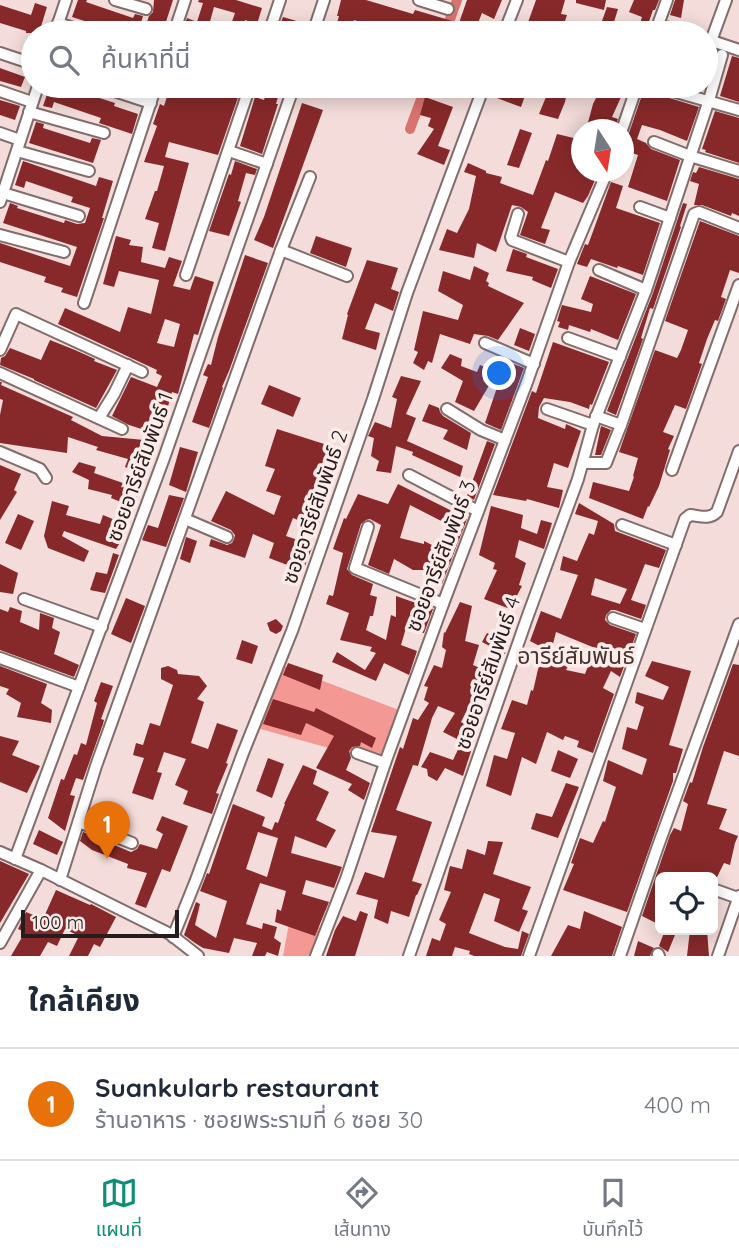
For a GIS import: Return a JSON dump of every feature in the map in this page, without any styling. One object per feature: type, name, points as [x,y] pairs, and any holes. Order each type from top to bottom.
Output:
[{"type":"street","points":[[59,21],[66,0]]},
{"type":"street","points":[[115,0],[146,9]]},
{"type":"street","points":[[178,21],[185,0]]},
{"type":"street","points":[[272,21],[280,0]]},
{"type":"street","points":[[317,21],[324,0]]},
{"type":"street","points":[[419,0],[448,9]]},
{"type":"street","points":[[509,21],[517,0]]},
{"type":"street","points":[[660,21],[667,0]]},
{"type":"street","points":[[717,21],[726,0]]},
{"type":"street","points":[[718,43],[739,50]]},
{"type":"street","points":[[0,53],[21,60]]},
{"type":"street","name":"ซอยอารีย์สัมพันธ์ 4","points":[[718,69],[722,55]]},
{"type":"street","points":[[0,92],[31,107],[104,133]]},
{"type":"street","points":[[34,98],[2,190],[79,216]]},
{"type":"street","points":[[136,98],[151,103]]},
{"type":"street","points":[[84,303],[152,98]]},
{"type":"street","points":[[186,275],[246,98]]},
{"type":"street","name":"ซอยอารีย์สัมพันธ์ 1","points":[[15,859],[164,458],[290,98]]},
{"type":"street","name":"ซอยอารีย์สัมพันธ์ 2","points":[[173,936],[292,631],[373,400],[407,293],[480,98]]},
{"type":"street","points":[[626,119],[633,98]]},
{"type":"street","points":[[701,98],[739,110]]},
{"type":"street","name":"ซอยอารีย์สัมพันธ์ 4","points":[[409,956],[584,463],[594,421],[646,290],[709,100]]},
{"type":"street","points":[[0,133],[18,145],[89,171]]},
{"type":"street","points":[[654,142],[739,171]]},
{"type":"street","points":[[229,151],[267,164]]},
{"type":"street","points":[[60,880],[96,766],[281,250],[310,177]]},
{"type":"street","name":"ซอยอารีย์สัมพันธ์ 3","points":[[316,956],[569,262],[603,182]]},
{"type":"street","points":[[640,207],[670,218]]},
{"type":"street","points":[[584,463],[607,463],[694,214],[699,212],[739,228]]},
{"type":"street","points":[[518,214],[510,237],[512,240],[569,262]]},
{"type":"street","points":[[0,234],[64,253]]},
{"type":"street","points":[[281,250],[347,276]]},
{"type":"street","points":[[599,270],[646,290]]},
{"type":"street","points":[[672,470],[739,285]]},
{"type":"street","points":[[0,350],[16,314],[142,372]]},
{"type":"street","points":[[568,338],[620,357]]},
{"type":"street","points":[[485,343],[534,364]]},
{"type":"street","points":[[99,418],[128,365]]},
{"type":"street","points":[[0,373],[122,429]]},
{"type":"street","points":[[447,409],[481,430],[505,440]]},
{"type":"street","points":[[547,409],[621,425]]},
{"type":"street","points":[[529,956],[687,516],[707,517],[717,512],[739,451]]},
{"type":"street","points":[[0,452],[40,469],[46,478]]},
{"type":"street","points":[[409,475],[478,512]]},
{"type":"street","points":[[185,519],[227,537]]},
{"type":"street","points":[[622,525],[676,545]]},
{"type":"street","points":[[368,527],[355,568],[443,604]]},
{"type":"street","points":[[24,599],[102,626]]},
{"type":"street","points":[[614,618],[645,629]]},
{"type":"street","points":[[620,956],[739,624]]},
{"type":"street","points":[[0,658],[79,687]]},
{"type":"street","points":[[357,753],[385,763]]},
{"type":"street","points":[[79,822],[132,843]]},
{"type":"street","points":[[0,852],[173,936],[186,952],[198,956]]},
{"type":"street","points":[[0,943],[41,870]]},
{"type":"street","points":[[718,891],[739,897],[718,956]]},
{"type":"shaded area","points":[[284,666],[404,712],[394,737],[379,762],[257,728]]},
{"type":"shaded area","points":[[290,918],[322,928],[312,956],[283,956]]},
{"type":"building","points":[[78,0],[87,0],[86,2],[133,18],[135,14],[143,16],[142,21],[84,21],[72,17]]},
{"type":"building","points":[[154,0],[173,0],[166,21],[147,21],[153,12]]},
{"type":"building","points":[[236,0],[262,8],[258,21],[232,21],[235,13],[214,7],[210,21],[197,21],[203,3],[198,2]]},
{"type":"building","points":[[341,0],[366,0],[413,14],[415,10],[452,21],[338,21]]},
{"type":"building","points":[[467,0],[502,0],[494,19],[482,13],[479,21],[460,21]]},
{"type":"building","points":[[536,0],[565,0],[561,14],[567,15],[565,21],[528,21]]},
{"type":"building","points":[[576,0],[606,0],[604,10],[576,3]]},
{"type":"building","points":[[634,0],[659,0],[649,21],[641,21],[642,17],[629,12]]},
{"type":"building","points":[[675,0],[684,0],[681,18],[670,15]]},
{"type":"building","points":[[35,3],[47,7],[43,21],[21,21],[21,29],[0,23],[0,5],[31,15]]},
{"type":"building","points":[[607,7],[618,9],[614,21],[602,21]]},
{"type":"building","points":[[732,56],[739,58],[739,102],[720,96]]},
{"type":"building","points":[[0,68],[21,76],[21,87],[0,81]]},
{"type":"building","points":[[46,98],[99,98],[138,114],[132,134],[99,123],[101,118],[54,102],[52,108],[43,106]]},
{"type":"building","points":[[167,98],[238,98],[218,155],[169,142],[165,157],[189,163],[165,251],[152,248],[159,223],[145,219],[164,166],[144,162],[157,126],[153,124],[160,104],[164,106]]},
{"type":"building","points":[[255,98],[278,98],[278,104],[262,154],[240,146]]},
{"type":"building","points":[[425,98],[453,107],[438,146],[450,150],[444,165],[417,154],[434,129],[428,126],[431,118],[420,115]]},
{"type":"building","points":[[497,98],[524,98],[521,107]]},
{"type":"building","points":[[546,98],[566,98],[558,119],[539,114]]},
{"type":"building","points":[[596,98],[621,98],[612,117],[618,119],[589,119]]},
{"type":"building","points":[[641,98],[669,98],[699,107],[687,141],[642,125],[637,139],[651,149],[680,160],[667,201],[628,187],[630,182],[634,182],[638,155],[634,154],[634,119]]},
{"type":"building","points":[[0,100],[20,106],[15,120],[0,115]]},
{"type":"building","points":[[302,103],[323,110],[273,248],[254,240]]},
{"type":"building","points":[[715,111],[739,118],[739,163],[702,149]]},
{"type":"building","points":[[36,122],[44,124],[43,128],[90,143],[92,138],[101,140],[93,163],[29,143]]},
{"type":"building","points":[[520,129],[532,133],[519,168],[507,165]]},
{"type":"building","points":[[557,134],[571,137],[571,182],[594,182],[583,203],[555,192],[541,228],[550,230],[545,244],[520,235],[528,212],[512,205],[496,252],[477,243],[474,258],[439,250],[447,229],[457,233],[469,209],[476,176],[464,172],[468,163],[486,173],[502,177],[500,183],[533,195],[546,160],[548,161]]},
{"type":"building","points":[[23,161],[96,186],[99,177],[113,181],[104,218],[77,297],[61,292],[63,288],[44,282],[46,277],[0,262],[0,243],[70,266],[77,247],[3,223],[10,203],[18,206],[17,208],[64,223],[65,220],[77,224],[85,223],[90,208],[71,202],[73,197],[26,181],[24,188],[15,185]]},
{"type":"building","points":[[235,161],[257,169],[255,175],[246,173],[238,201],[241,202],[229,236],[209,231]]},
{"type":"building","points":[[699,167],[739,179],[739,216],[694,205],[699,184],[690,181],[693,172],[696,173]]},
{"type":"building","points":[[611,182],[623,186],[616,208],[660,223],[643,275],[591,259],[587,267],[577,264],[585,244],[588,245]]},
{"type":"building","points":[[683,203],[687,204],[681,227],[653,309],[650,308],[641,338],[643,339],[616,415],[607,411],[653,293]]},
{"type":"building","points":[[700,221],[739,236],[739,273],[730,270],[721,297],[726,299],[718,321],[715,320],[707,339],[699,363],[702,364],[686,409],[675,405],[663,432],[674,436],[659,486],[643,519],[589,498],[593,482],[629,491],[638,458],[619,452],[655,350],[677,358],[681,350],[688,330],[665,321]]},
{"type":"building","points":[[116,236],[131,240],[129,245],[143,247],[141,262],[165,268],[169,257],[182,261],[173,286],[190,290],[195,276],[214,282],[198,335],[194,334],[178,394],[172,392],[160,435],[129,425],[112,416],[131,377],[157,387],[162,376],[156,373],[157,370],[58,324],[65,308],[120,332],[128,307],[151,314],[159,280],[119,271],[114,287],[103,284]],"holes":[[[165,319],[180,324],[174,347],[157,343]]]},
{"type":"building","points":[[316,236],[352,248],[346,267],[310,253]]},
{"type":"building","points":[[513,249],[558,269],[551,288],[532,280],[533,277],[506,271]]},
{"type":"building","points":[[245,255],[268,263],[209,428],[192,422],[208,377],[203,375],[208,364],[211,365]]},
{"type":"building","points":[[367,260],[398,268],[391,289],[399,292],[393,311],[375,303],[365,329],[380,333],[376,350],[342,339],[347,314]]},
{"type":"building","points":[[474,266],[489,273],[486,281],[488,286],[524,303],[498,340],[474,334],[470,344],[440,334],[432,363],[428,361],[424,370],[413,363],[418,352],[414,350],[423,311],[458,320],[463,305],[438,291],[443,271],[470,280]]},
{"type":"building","points":[[590,276],[636,294],[618,340],[591,329],[590,332],[569,325],[568,330],[558,327],[562,305],[591,312],[593,304],[581,299]]},
{"type":"building","points":[[520,328],[535,334],[529,351],[514,345]]},
{"type":"building","points":[[50,340],[117,370],[96,408],[0,365],[1,358],[10,348],[41,360]]},
{"type":"building","points":[[553,342],[609,362],[589,409],[570,402],[544,398],[539,407],[538,418],[565,429],[566,424],[581,431],[568,468],[554,463],[547,487],[563,490],[559,508],[527,499],[526,501],[493,495],[532,391],[536,393]]},
{"type":"building","points":[[450,354],[462,359],[461,366],[477,372],[480,365],[497,372],[474,411],[455,402],[463,381],[441,368]]},
{"type":"building","points":[[506,361],[524,368],[501,430],[485,423]]},
{"type":"building","points":[[401,376],[421,381],[406,414],[416,418],[407,441],[463,466],[460,477],[396,446],[391,473],[376,471],[379,461],[371,456],[374,438],[368,436],[375,422],[391,428],[397,399],[392,397]]},
{"type":"building","points":[[0,382],[1,385],[73,417],[71,420],[102,436],[155,441],[143,474],[125,467],[128,459],[96,450],[98,447],[68,437],[67,453],[0,443],[3,400],[0,399]]},
{"type":"building","points":[[269,385],[301,398],[293,417],[261,404]]},
{"type":"building","points":[[429,404],[439,408],[443,416],[471,433],[467,450],[443,439],[448,430],[422,421]]},
{"type":"building","points":[[601,426],[611,430],[601,455],[595,455]]},
{"type":"building","points":[[277,429],[340,449],[316,514],[322,516],[317,528],[293,518],[286,536],[313,545],[303,571],[269,558],[274,543],[253,534],[245,558],[209,546],[211,539],[227,545],[234,539],[235,535],[231,530],[211,521],[226,491],[274,515],[281,496],[266,491],[275,469],[265,466]]},
{"type":"building","points":[[487,441],[495,444],[474,500],[467,496]]},
{"type":"building","points":[[180,447],[198,452],[186,492],[169,485]]},
{"type":"building","points":[[79,462],[96,467],[94,473],[123,483],[121,487],[139,490],[133,507],[111,498],[112,495],[88,489],[89,480],[72,472]]},
{"type":"building","points":[[0,465],[21,474],[14,490],[17,492],[0,520]]},
{"type":"building","points":[[398,484],[467,519],[442,584],[427,581],[431,570],[413,570],[394,559],[389,574],[368,565],[381,525],[370,519],[361,524],[347,569],[352,575],[373,584],[370,595],[377,597],[373,616],[370,616],[366,630],[386,640],[391,615],[396,617],[396,596],[433,609],[424,633],[406,628],[401,645],[417,651],[409,675],[384,663],[376,681],[332,662],[337,652],[365,670],[376,653],[370,651],[372,647],[340,640],[349,613],[326,604],[329,595],[333,596],[343,553],[333,549],[344,518],[346,519],[358,494],[388,504]],"holes":[[[410,505],[453,527],[442,550],[424,541],[424,544],[400,538]]]},
{"type":"building","points":[[169,495],[184,498],[166,547],[142,540],[148,525],[158,528]]},
{"type":"building","points":[[52,501],[69,506],[66,515],[100,524],[103,515],[115,520],[112,532],[124,536],[116,549],[64,531],[62,536],[89,551],[84,562],[48,548],[44,536]]},
{"type":"building","points":[[579,503],[614,524],[615,531],[666,550],[659,568],[645,564],[631,600],[646,605],[641,619],[615,610],[606,615],[605,620],[610,625],[636,634],[620,677],[611,671],[603,688],[614,694],[593,753],[577,747],[579,741],[565,736],[563,740],[547,732],[536,764],[522,757],[511,796],[486,786],[494,755],[507,759],[515,733],[501,729],[512,700],[527,705],[539,665],[547,651],[570,662],[566,670],[585,674],[595,648],[556,632],[551,652],[530,641],[541,611],[561,619],[578,575],[560,570],[563,556],[577,561],[589,533],[594,535],[598,521],[575,514]],"holes":[[[595,578],[627,589],[620,604],[591,595]]]},
{"type":"building","points":[[491,506],[523,515],[521,528],[537,534],[541,520],[552,523],[544,549],[519,540],[515,557],[526,563],[519,585],[522,586],[510,609],[484,599],[497,570],[493,569],[495,563],[479,555]]},
{"type":"building","points":[[18,514],[34,521],[21,550],[5,543]]},
{"type":"building","points":[[186,537],[197,541],[190,563],[180,559]]},
{"type":"building","points":[[113,553],[119,555],[105,593],[90,590],[96,572],[107,574]]},
{"type":"building","points":[[0,564],[18,573],[13,594],[0,592]]},
{"type":"building","points":[[126,598],[145,606],[131,643],[111,634]]},
{"type":"building","points":[[460,602],[472,606],[465,641],[479,645],[473,665],[489,672],[480,697],[474,696],[461,722],[468,726],[461,741],[443,732],[455,713],[438,706],[418,766],[413,765],[396,810],[432,822],[412,881],[422,884],[409,917],[391,911],[388,924],[374,918],[378,900],[356,894],[365,872],[384,878],[397,836],[371,832],[400,747],[403,749],[413,718],[418,720],[429,703],[424,700],[428,687],[424,686],[434,665],[442,668],[446,650],[442,647],[444,632]]},
{"type":"building","points":[[10,607],[22,611],[20,622],[39,630],[40,613],[54,618],[52,628],[60,632],[54,654],[79,665],[74,677],[0,650],[0,609],[8,612]]},
{"type":"building","points":[[276,619],[283,626],[276,634],[270,631],[267,623]]},
{"type":"building","points":[[487,633],[507,644],[505,654],[482,642]]},
{"type":"building","points":[[242,640],[258,646],[252,664],[236,659]]},
{"type":"building","points":[[652,661],[691,671],[669,745],[683,749],[627,912],[563,890],[574,864],[571,863],[580,838],[593,843],[603,821],[605,822],[616,787],[603,781],[608,760],[642,775],[647,759],[622,749],[627,727],[637,730],[644,707],[635,703],[637,692],[663,700],[669,687],[645,676]]},
{"type":"building","points":[[288,663],[323,675],[320,690],[283,675]]},
{"type":"building","points":[[733,664],[739,665],[739,756],[724,751],[707,804],[727,809],[719,829],[738,836],[730,865],[724,863],[718,875],[718,872],[657,872],[674,828],[681,831],[688,804],[683,801],[690,782],[692,783]]},
{"type":"building","points":[[0,666],[47,684],[41,703],[52,710],[51,723],[17,717],[21,703],[6,694],[9,689],[0,686]]},
{"type":"building","points":[[168,666],[177,670],[178,674],[199,676],[207,686],[197,699],[204,702],[191,743],[208,749],[217,723],[238,730],[216,793],[219,794],[212,814],[183,804],[188,791],[175,785],[186,759],[164,752],[157,772],[162,773],[153,800],[132,793],[144,758],[133,755],[136,743],[143,745],[150,723],[160,726],[173,685],[161,679],[161,668]]},
{"type":"building","points":[[101,682],[113,686],[83,780],[76,778],[70,795],[75,796],[65,831],[48,818],[61,779],[64,780],[74,754],[77,755],[81,743],[86,745],[97,703],[94,701]]},
{"type":"building","points":[[273,699],[314,712],[316,708],[376,738],[372,748],[361,742],[360,746],[352,747],[349,751],[351,758],[346,770],[370,783],[364,800],[348,790],[352,784],[316,768],[334,736],[306,723],[301,735],[263,724]]},
{"type":"building","points":[[0,736],[19,741],[12,755],[40,766],[27,793],[0,782]]},
{"type":"building","points":[[464,737],[474,742],[463,776],[445,768],[437,781],[428,776],[427,769],[421,767],[430,752],[453,760]]},
{"type":"building","points":[[558,750],[578,759],[570,778],[551,771]]},
{"type":"building","points":[[268,758],[284,764],[272,798],[256,791]]},
{"type":"building","points":[[303,765],[317,771],[313,784],[329,792],[316,820],[336,830],[326,848],[295,836],[291,853],[342,867],[334,888],[306,880],[302,894],[329,902],[315,936],[275,922],[277,909],[281,911],[286,891],[260,883],[246,924],[262,929],[263,923],[277,927],[274,938],[281,943],[278,956],[267,952],[265,956],[252,956],[257,943],[234,938],[229,953],[203,948],[184,935],[196,902],[200,904],[195,925],[216,938],[227,901],[200,891],[207,873],[209,874],[233,804],[265,817],[262,826],[272,830],[275,822],[278,823]],"holes":[[[258,832],[278,838],[267,877],[246,869]]]},
{"type":"building","points":[[566,783],[579,787],[558,838],[531,829],[536,813],[552,817]]},
{"type":"building","points":[[162,816],[188,826],[170,872],[162,869],[146,908],[135,904],[147,873],[127,868],[128,864],[92,850],[80,841],[83,832],[131,852],[140,844],[157,849],[163,834],[156,830]]},
{"type":"building","points":[[39,830],[63,842],[57,855],[33,844]]},
{"type":"building","points":[[488,841],[503,842],[493,874],[531,887],[522,909],[528,911],[519,932],[494,921],[500,899],[484,893],[469,933],[505,947],[518,949],[522,931],[529,934],[521,956],[474,956],[469,954],[470,951],[455,947],[452,956],[426,956],[432,938],[440,941],[446,924],[439,920],[451,892],[444,890],[450,866],[462,869],[467,849],[485,855]]},
{"type":"building","points":[[0,861],[29,874],[0,923]]},
{"type":"building","points":[[655,878],[655,922],[642,916]]},
{"type":"building","points":[[56,890],[116,917],[100,947],[94,944],[88,956],[69,956],[79,936],[65,929],[57,946],[48,942],[40,956],[11,956],[25,932],[18,929],[26,912],[43,919]]},
{"type":"building","points":[[360,911],[368,914],[355,956],[326,956],[343,916],[356,921]]},
{"type":"building","points":[[584,911],[622,927],[612,956],[551,956],[568,925],[580,929]]},
{"type":"building","points":[[663,935],[675,935],[668,952],[659,946]]},
{"type":"building","points":[[689,935],[707,935],[709,956],[687,956]]},
{"type":"building","points":[[638,941],[654,948],[650,956],[634,956]]},
{"type":"waterway","points":[[449,21],[457,0]]},
{"type":"waterway","points":[[410,129],[422,98]]},
{"type":"place","name":"Suankularb restaurant","points":[[107,859]]},
{"type":"district","name":"อารีย์สัมพันธ์","points":[[576,656]]}]
